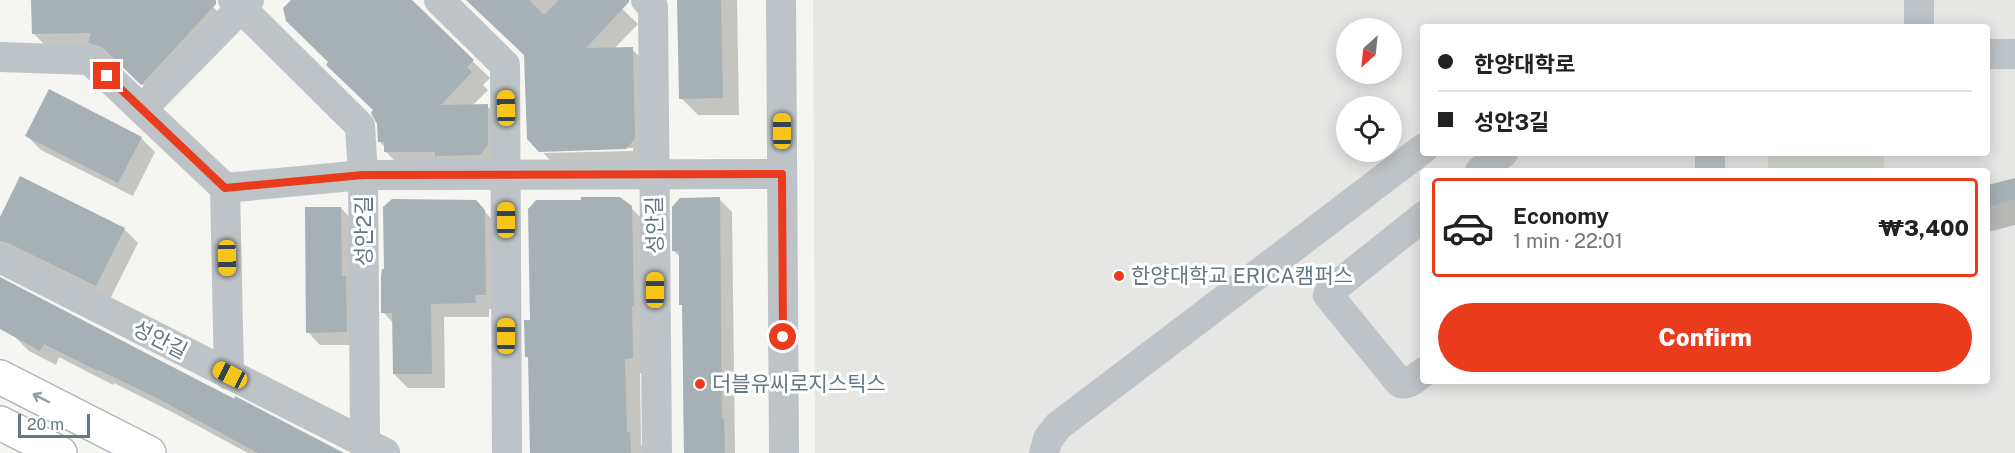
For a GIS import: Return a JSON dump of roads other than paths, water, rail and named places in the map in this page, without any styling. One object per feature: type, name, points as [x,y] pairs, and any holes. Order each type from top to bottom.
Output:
[{"type":"main road","points":[[0,377],[149,453]]},
{"type":"main road","points":[[0,423],[60,453]]},
{"type":"street","points":[[439,0],[505,65],[507,453]]},
{"type":"street","name":"성안길","points":[[646,0],[653,7],[657,453]]},
{"type":"street","points":[[781,0],[784,453]]},
{"type":"street","points":[[1919,0],[1919,24]]},
{"type":"street","points":[[142,109],[241,3]]},
{"type":"street","name":"성안2길","points":[[241,3],[360,126],[375,448]]},
{"type":"street","points":[[1990,54],[2015,54]]},
{"type":"street","points":[[0,57],[90,60],[225,188],[230,375]]},
{"type":"street","points":[[1044,453],[1048,439],[1058,426],[1420,151]]},
{"type":"street","points":[[1484,168],[1499,156]]},
{"type":"street","points":[[225,188],[363,175],[782,174]]},
{"type":"street","points":[[1420,219],[1329,291],[1328,295],[1400,383],[1404,385],[1409,383],[1420,375]]},
{"type":"street","name":"성안길","points":[[0,258],[375,448]]},
{"type":"place","name":"한양대학교 ERICA캠퍼스","points":[[1119,276]]},
{"type":"place","name":"더블유씨로지스틱스","points":[[700,384]]}]
